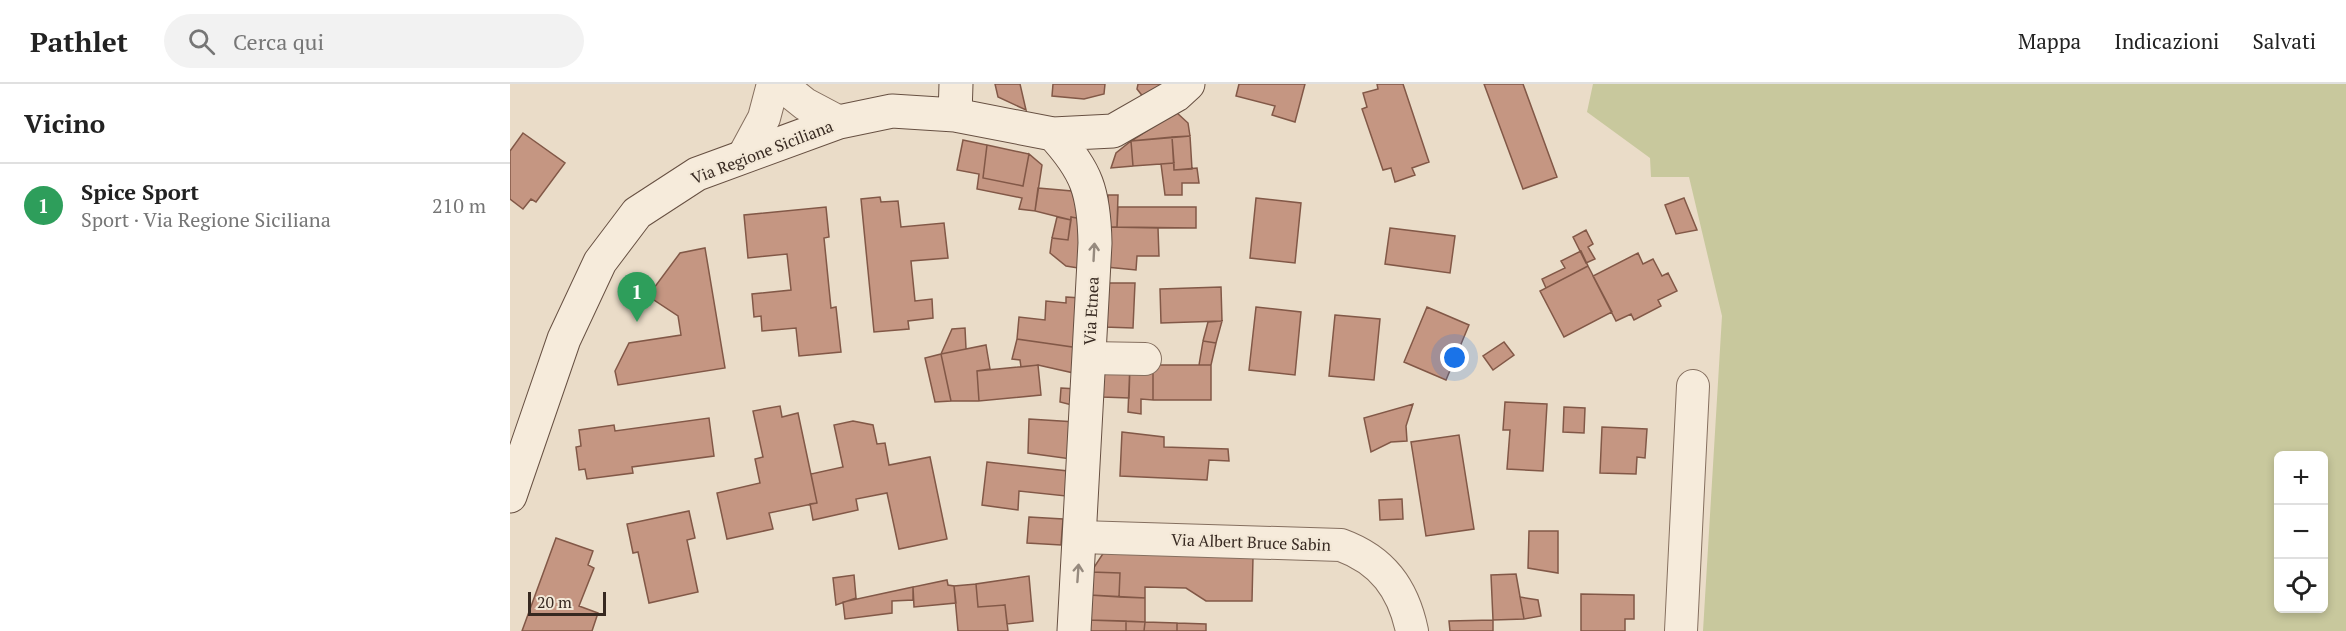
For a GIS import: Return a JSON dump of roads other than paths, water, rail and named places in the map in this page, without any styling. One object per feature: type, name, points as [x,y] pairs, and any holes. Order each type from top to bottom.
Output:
[{"type":"main road","points":[[956,99],[1053,134],[1113,131],[1176,95],[1188,84]]},
{"type":"main road","name":"Via Regione Siciliana","points":[[510,496],[564,339],[600,262],[637,213],[697,174],[744,155],[839,122],[956,99]]},
{"type":"main road","points":[[1094,205],[1101,158],[1113,131]]},
{"type":"main road","name":"Via Etnea","points":[[1053,134],[1076,159],[1094,205],[1089,358],[1074,631]]},
{"type":"street","points":[[744,155],[764,118],[773,84]]},
{"type":"street","points":[[780,84],[805,104],[839,122]]},
{"type":"street","points":[[1089,358],[1145,359]]},
{"type":"street","points":[[1681,631],[1693,386]]},
{"type":"street","name":"Via Albert Bruce Sabin","points":[[1080,537],[1341,546],[1364,554],[1393,582],[1412,631]]},
{"type":"place","name":"Spice Sport","points":[[637,322]]}]
